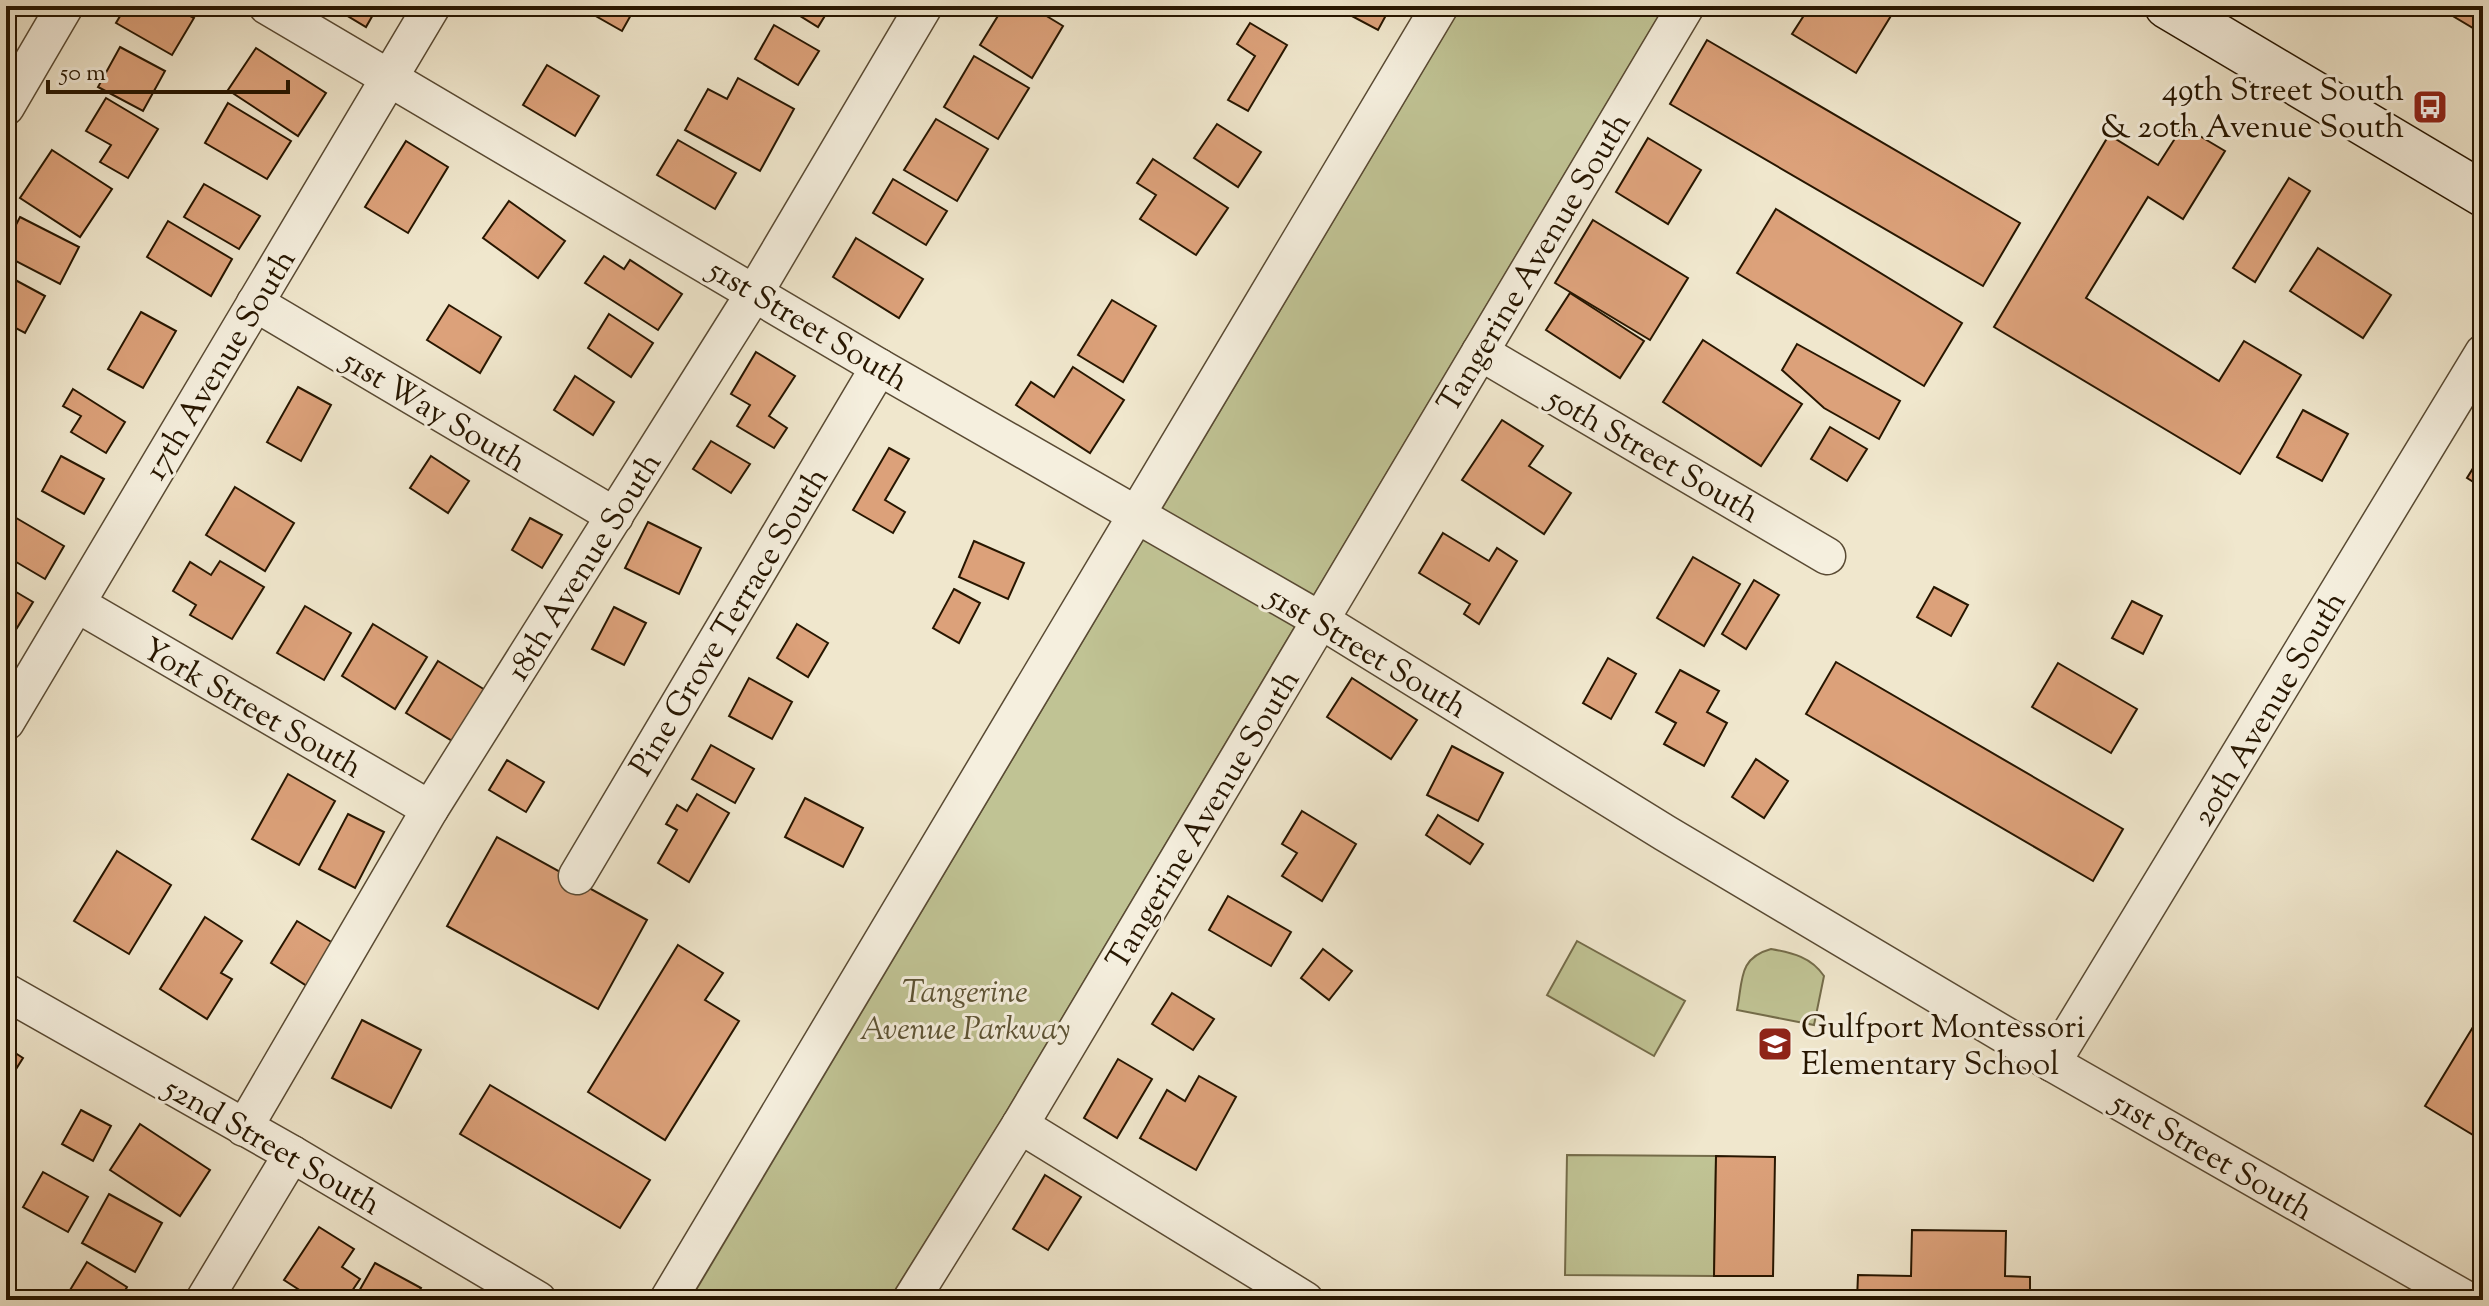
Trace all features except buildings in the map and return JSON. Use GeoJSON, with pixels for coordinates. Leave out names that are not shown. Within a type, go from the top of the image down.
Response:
{"type":"FeatureCollection","features":[{"type":"Feature","properties":{"kind":"main road"},"geometry":{"type":"LineString","coordinates":[[2167,6],[2483,194]]}},
{"type":"Feature","properties":{"kind":"street"},"geometry":{"type":"LineString","coordinates":[[6,107],[65,6]]}},
{"type":"Feature","properties":{"kind":"street","name":"51st Street South"},"geometry":{"type":"LineString","coordinates":[[267,6],[879,367],[1320,620],[1679,841],[2052,1063],[2467,1300]]}},
{"type":"Feature","properties":{"kind":"street","name":"17th Avenue South"},"geometry":{"type":"LineString","coordinates":[[6,722],[432,6]]}},
{"type":"Feature","properties":{"kind":"street","name":"18th Avenue South"},"geometry":{"type":"LineString","coordinates":[[244,1128],[430,809],[755,292],[924,6]]}},
{"type":"Feature","properties":{"kind":"street"},"geometry":{"type":"LineString","coordinates":[[668,1300],[1440,6]]}},
{"type":"Feature","properties":{"kind":"street","name":"Tangerine Avenue South"},"geometry":{"type":"LineString","coordinates":[[911,1300],[1020,1125],[1686,6]]}},
{"type":"Feature","properties":{"kind":"street","name":"51st Way South"},"geometry":{"type":"LineString","coordinates":[[255,303],[615,516]]}},
{"type":"Feature","properties":{"kind":"street","name":"50th Street South"},"geometry":{"type":"LineString","coordinates":[[1480,352],[1827,556]]}},
{"type":"Feature","properties":{"kind":"street","name":"20th Avenue South"},"geometry":{"type":"LineString","coordinates":[[2052,1063],[2483,353]]}},
{"type":"Feature","properties":{"kind":"street","name":"Pine Grove Terrace South"},"geometry":{"type":"LineString","coordinates":[[577,876],[879,367]]}},
{"type":"Feature","properties":{"kind":"street","name":"York Street South"},"geometry":{"type":"LineString","coordinates":[[77,604],[430,809]]}},
{"type":"Feature","properties":{"kind":"street","name":"52nd Street South"},"geometry":{"type":"LineString","coordinates":[[6,992],[292,1154],[538,1300]]}},
{"type":"Feature","properties":{"kind":"street"},"geometry":{"type":"LineString","coordinates":[[1020,1125],[1305,1300]]}},
{"type":"Feature","properties":{"kind":"street"},"geometry":{"type":"LineString","coordinates":[[204,1300],[292,1154]]}},
{"type":"Feature","properties":{"kind":"green space"},"geometry":{"type":"Polygon","coordinates":[[[1461,6],[1665,6],[1313,597],[1161,510],[1461,6]]]}},
{"type":"Feature","properties":{"kind":"green space","name":"Tangerine Avenue Parkway"},"geometry":{"type":"Polygon","coordinates":[[[1144,538],[1296,625],[1004,1116],[889,1300],[690,1300],[1144,538]]]}},
{"type":"Feature","properties":{"kind":"green space"},"geometry":{"type":"Polygon","coordinates":[[[1577,941],[1685,1001],[1654,1056],[1547,995],[1577,941]]]}},
{"type":"Feature","properties":{"kind":"green space"},"geometry":{"type":"Polygon","coordinates":[[[1771,949],[1801,957],[1824,976],[1814,1025],[1737,1010],[1747,964],[1760,953],[1771,949]]]}},
{"type":"Feature","properties":{"kind":"green space"},"geometry":{"type":"Polygon","coordinates":[[[1567,1155],[1716,1156],[1714,1276],[1565,1275],[1567,1155]]]}},
{"type":"Feature","properties":{"kind":"place","name":"49th Street South & 20th Avenue South"},"geometry":{"type":"Point","coordinates":[2430,107]}},
{"type":"Feature","properties":{"kind":"place","name":"Gulfport Montessori Elementary School"},"geometry":{"type":"Point","coordinates":[1775,1044]}}]}
